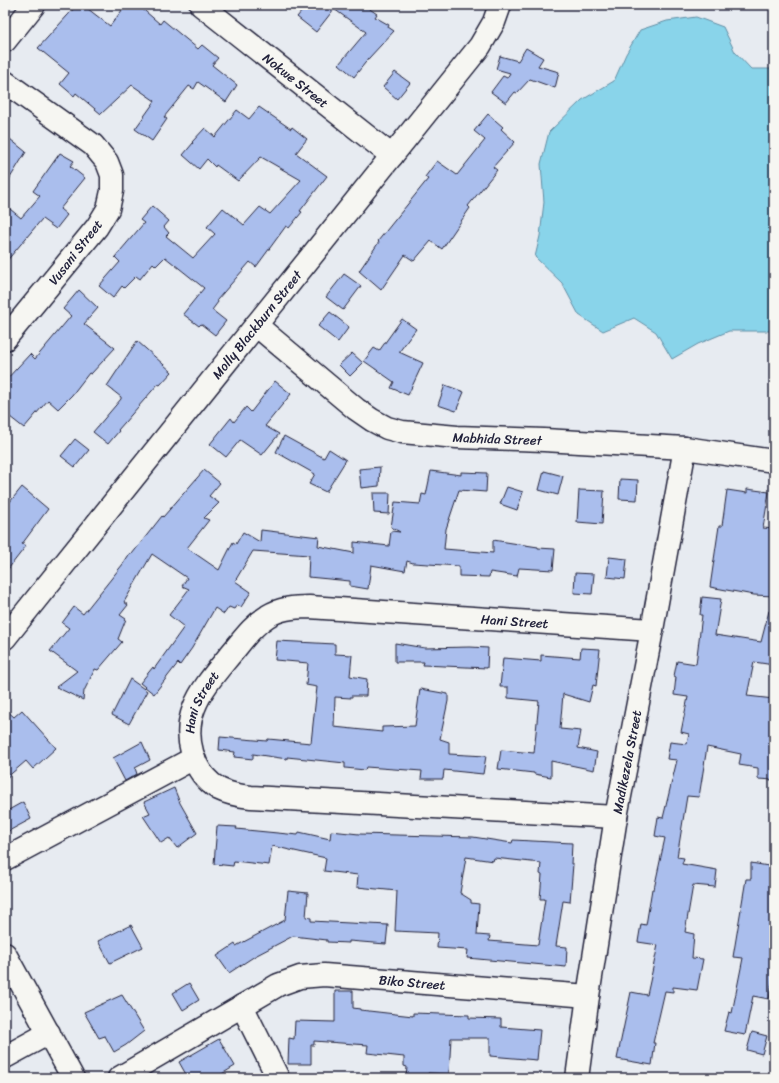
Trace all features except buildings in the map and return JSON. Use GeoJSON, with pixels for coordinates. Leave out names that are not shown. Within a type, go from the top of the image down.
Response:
{"type":"FeatureCollection","features":[{"type":"Feature","properties":{"kind":"street"},"geometry":{"type":"LineString","coordinates":[[5,41],[34,5]]}},
{"type":"Feature","properties":{"kind":"street","name":"Nokwe Street"},"geometry":{"type":"LineString","coordinates":[[201,5],[392,156]]}},
{"type":"Feature","properties":{"kind":"street","name":"Molly Blackburn Street"},"geometry":{"type":"LineString","coordinates":[[5,638],[480,46],[494,22],[500,5]]}},
{"type":"Feature","properties":{"kind":"street","name":"Vusani Street"},"geometry":{"type":"LineString","coordinates":[[5,82],[92,145],[107,162],[112,175],[112,191],[108,209],[97,227],[5,339]]}},
{"type":"Feature","properties":{"kind":"street","name":"Mabhida Street"},"geometry":{"type":"LineString","coordinates":[[256,325],[356,409],[387,428],[402,432],[457,438],[544,440],[685,448],[774,461]]}},
{"type":"Feature","properties":{"kind":"street","name":"Madikezela Street"},"geometry":{"type":"LineString","coordinates":[[577,1078],[588,996],[616,817],[685,448]]}},
{"type":"Feature","properties":{"kind":"street","name":"Hani Street"},"geometry":{"type":"LineString","coordinates":[[616,817],[235,795],[220,789],[210,782],[202,773],[194,758],[190,745],[190,722],[194,707],[202,693],[252,628],[268,616],[292,608],[309,607],[652,630]]}},
{"type":"Feature","properties":{"kind":"street"},"geometry":{"type":"LineString","coordinates":[[5,859],[194,758]]}},
{"type":"Feature","properties":{"kind":"street"},"geometry":{"type":"LineString","coordinates":[[5,954],[72,1078]]}},
{"type":"Feature","properties":{"kind":"street","name":"Biko Street"},"geometry":{"type":"LineString","coordinates":[[118,1078],[278,985],[300,977],[324,975],[588,996]]}},
{"type":"Feature","properties":{"kind":"street"},"geometry":{"type":"LineString","coordinates":[[242,1006],[278,1078]]}},
{"type":"Feature","properties":{"kind":"street"},"geometry":{"type":"LineString","coordinates":[[5,1057],[49,1033]]}},
{"type":"Feature","properties":{"kind":"water"},"geometry":{"type":"Polygon","coordinates":[[[696,17],[723,27],[735,52],[751,69],[774,69],[774,328],[770,331],[729,331],[698,344],[672,359],[656,332],[634,318],[603,331],[579,315],[562,283],[535,257],[540,236],[544,202],[541,164],[549,132],[582,100],[614,81],[626,54],[640,30],[667,21],[696,17]]]}}]}
